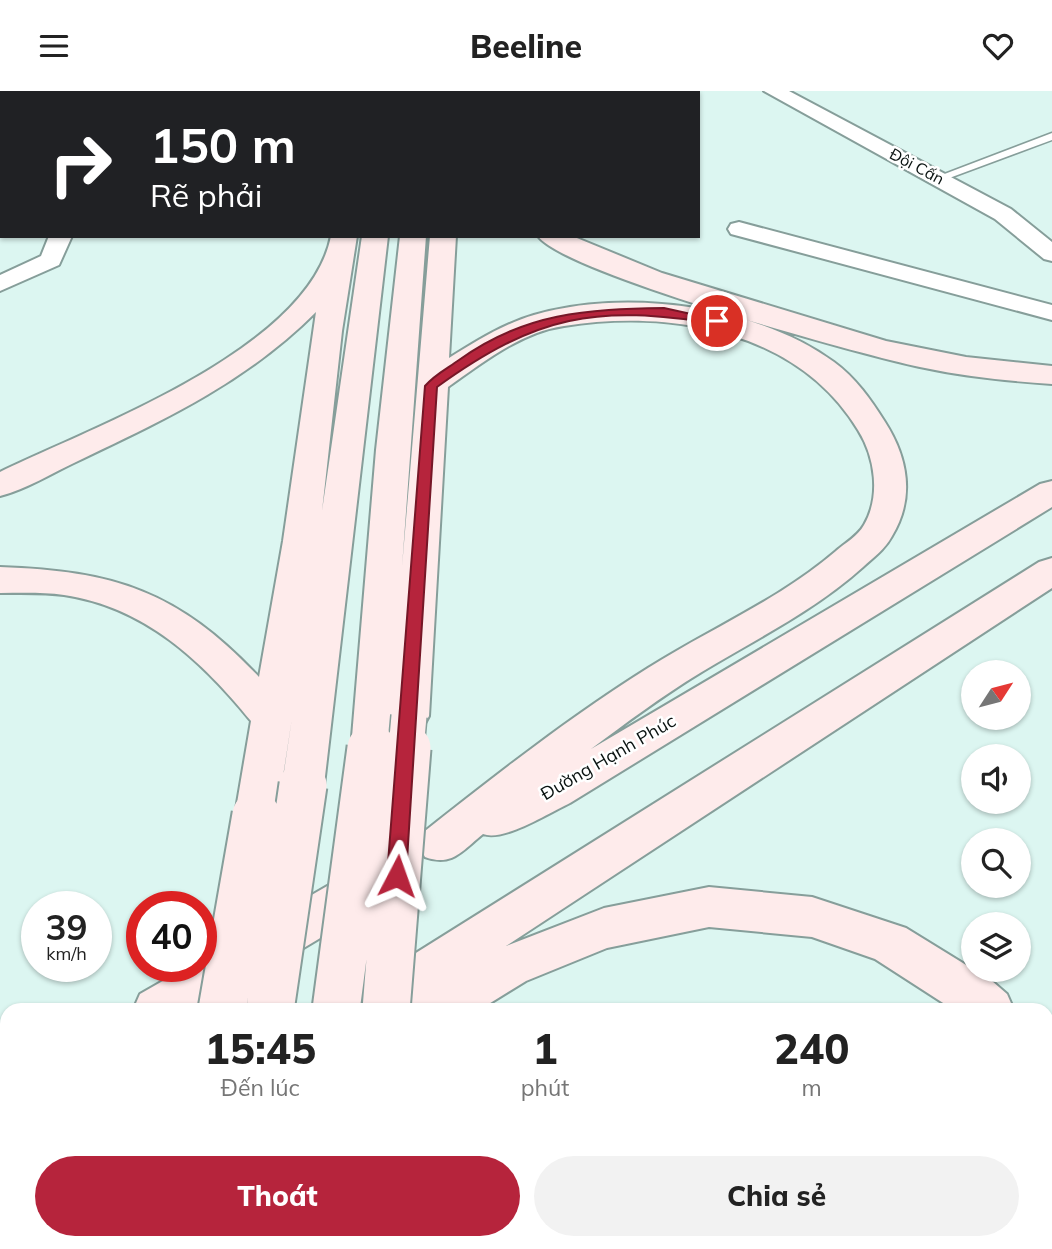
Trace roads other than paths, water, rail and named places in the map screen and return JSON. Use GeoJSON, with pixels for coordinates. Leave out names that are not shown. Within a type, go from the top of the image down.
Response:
{"type":"FeatureCollection","features":[{"type":"Feature","properties":{"kind":"main road"},"geometry":{"type":"LineString","coordinates":[[271,1003],[303,785],[376,238]]}},
{"type":"Feature","properties":{"kind":"main road"},"geometry":{"type":"LineString","coordinates":[[337,1003],[372,737],[392,450],[413,238]]}},
{"type":"Feature","properties":{"kind":"main road"},"geometry":{"type":"LineString","coordinates":[[387,1003],[443,238]]}},
{"type":"Feature","properties":{"kind":"main road"},"geometry":{"type":"LineString","coordinates":[[555,238],[624,269],[865,347],[952,366],[1052,375]]}},
{"type":"Feature","properties":{"kind":"main road"},"geometry":{"type":"LineString","coordinates":[[0,485],[152,413],[205,384],[254,352],[306,306],[326,279],[344,240]]}},
{"type":"Feature","properties":{"kind":"main road"},"geometry":{"type":"LineString","coordinates":[[223,1003],[301,541],[327,331],[344,240]]}},
{"type":"Feature","properties":{"kind":"main road"},"geometry":{"type":"LineString","coordinates":[[431,386],[474,355],[517,331],[560,317],[605,312],[664,312],[717,321],[766,337],[802,356],[848,390],[871,419],[890,460],[891,498],[876,534],[832,576],[771,617],[654,683],[546,758],[440,843]]}},
{"type":"Feature","properties":{"kind":"main road","name":"Đường Hạnh Phúc"},"geometry":{"type":"LineString","coordinates":[[169,1003],[440,843],[555,791],[1052,492]]}},
{"type":"Feature","properties":{"kind":"main road"},"geometry":{"type":"LineString","coordinates":[[379,1003],[1052,571]]}},
{"type":"Feature","properties":{"kind":"main road"},"geometry":{"type":"LineString","coordinates":[[0,580],[67,582],[122,595],[179,624],[233,670],[272,719]]}},
{"type":"Feature","properties":{"kind":"main road"},"geometry":{"type":"LineString","coordinates":[[448,1003],[510,966],[604,928],[709,907],[812,917],[890,943],[982,1003]]}},
{"type":"Feature","properties":{"kind":"street","name":"Đội Cấn"},"geometry":{"type":"LineString","coordinates":[[774,91],[1003,214],[1052,254]]}},
{"type":"Feature","properties":{"kind":"street"},"geometry":{"type":"LineString","coordinates":[[739,229],[1052,313]]}},
{"type":"Feature","properties":{"kind":"street"},"geometry":{"type":"LineString","coordinates":[[0,284],[51,260],[60,238]]}},
{"type":"Feature","properties":{"kind":"lane"},"geometry":{"type":"LineString","coordinates":[[940,178],[1052,136]]}}]}
